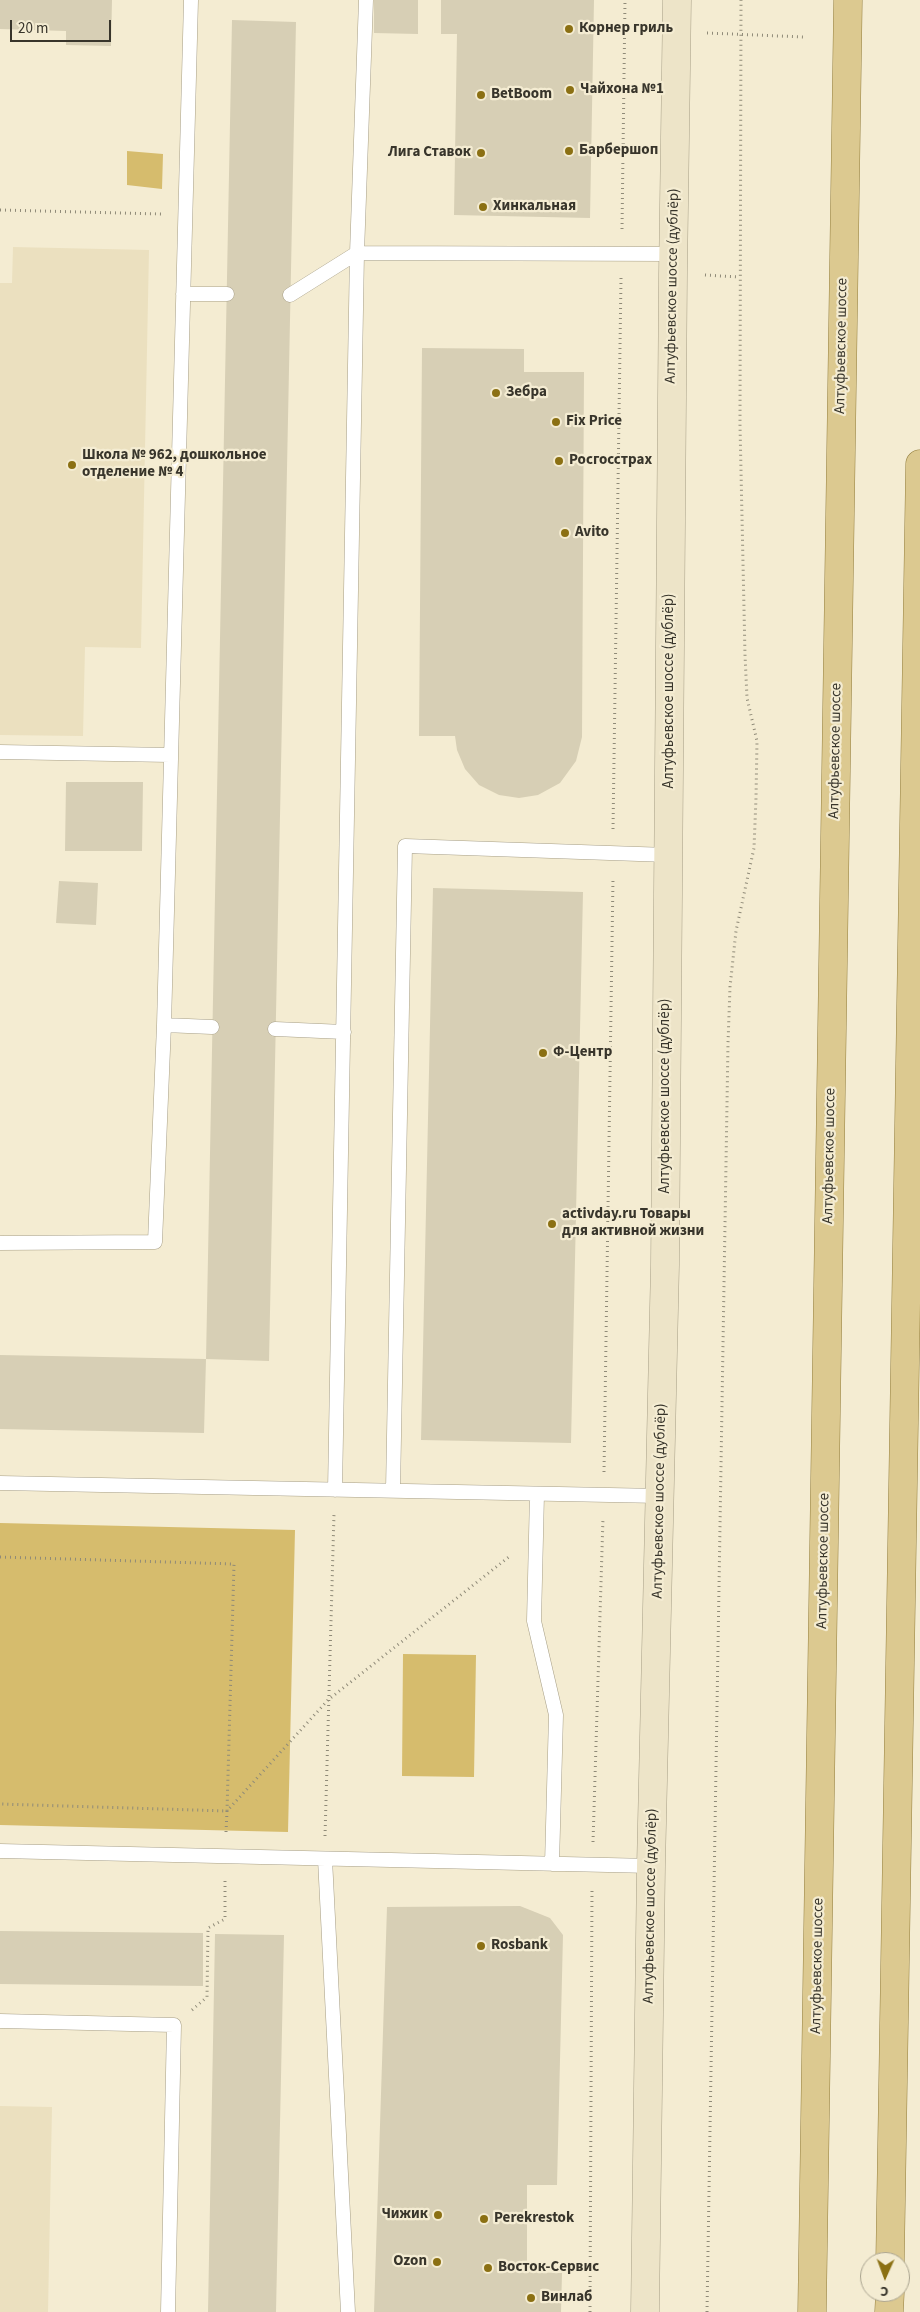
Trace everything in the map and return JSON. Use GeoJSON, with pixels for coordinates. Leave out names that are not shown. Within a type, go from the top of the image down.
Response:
{"type":"FeatureCollection","features":[{"type":"Feature","properties":{"kind":"main road","name":"Алтуфьевское шоссе (дублёр)"},"geometry":{"type":"LineString","coordinates":[[645,2312],[651,1866],[665,1265],[673,254],[677,0]]}},
{"type":"Feature","properties":{"kind":"main road","name":"Алтуфьевское шоссе"},"geometry":{"type":"LineString","coordinates":[[812,2312],[848,0]]}},
{"type":"Feature","properties":{"kind":"main road"},"geometry":{"type":"LineString","coordinates":[[890,2252],[920,464]]}},
{"type":"Feature","properties":{"kind":"lane"},"geometry":{"type":"LineString","coordinates":[[0,1243],[155,1242],[164,1025],[191,0]]}},
{"type":"Feature","properties":{"kind":"lane"},"geometry":{"type":"LineString","coordinates":[[335,1490],[357,253],[366,0]]}},
{"type":"Feature","properties":{"kind":"lane"},"geometry":{"type":"LineString","coordinates":[[290,295],[357,253],[673,254]]}},
{"type":"Feature","properties":{"kind":"lane"},"geometry":{"type":"LineString","coordinates":[[183,294],[227,294]]}},
{"type":"Feature","properties":{"kind":"lane"},"geometry":{"type":"LineString","coordinates":[[0,752],[170,755]]}},
{"type":"Feature","properties":{"kind":"lane"},"geometry":{"type":"LineString","coordinates":[[392,1490],[406,846],[668,855]]}},
{"type":"Feature","properties":{"kind":"lane"},"geometry":{"type":"LineString","coordinates":[[164,1025],[212,1027]]}},
{"type":"Feature","properties":{"kind":"lane"},"geometry":{"type":"LineString","coordinates":[[275,1029],[344,1032]]}},
{"type":"Feature","properties":{"kind":"lane"},"geometry":{"type":"LineString","coordinates":[[0,1483],[660,1496]]}},
{"type":"Feature","properties":{"kind":"lane"},"geometry":{"type":"LineString","coordinates":[[536,1494],[534,1621],[556,1715],[552,1864]]}},
{"type":"Feature","properties":{"kind":"lane"},"geometry":{"type":"LineString","coordinates":[[0,1852],[651,1866]]}},
{"type":"Feature","properties":{"kind":"lane"},"geometry":{"type":"LineString","coordinates":[[325,1859],[348,2312]]}},
{"type":"Feature","properties":{"kind":"lane"},"geometry":{"type":"LineString","coordinates":[[0,2021],[174,2025],[168,2312]]}},
{"type":"Feature","properties":{"kind":"path"},"geometry":{"type":"LineString","coordinates":[[590,2312],[592,1865],[604,1495],[625,0]]}},
{"type":"Feature","properties":{"kind":"path"},"geometry":{"type":"LineString","coordinates":[[707,2312],[728,1034],[730,987],[736,930],[754,848],[757,740],[747,698],[743,585],[740,364],[741,0]]}},
{"type":"Feature","properties":{"kind":"path"},"geometry":{"type":"LineString","coordinates":[[677,32],[804,37]]}},
{"type":"Feature","properties":{"kind":"path"},"geometry":{"type":"LineString","coordinates":[[0,210],[184,215]]}},
{"type":"Feature","properties":{"kind":"path"},"geometry":{"type":"LineString","coordinates":[[325,1859],[335,1490]]}},
{"type":"Feature","properties":{"kind":"path"},"geometry":{"type":"LineString","coordinates":[[0,1804],[227,1810],[328,1700],[536,1536]]}},
{"type":"Feature","properties":{"kind":"path"},"geometry":{"type":"LineString","coordinates":[[0,1557],[234,1564],[225,1856],[226,1919],[208,1928],[208,1997],[174,2025]]}},
{"type":"Feature","properties":{"kind":"shaded area"},"geometry":{"type":"Polygon","coordinates":[[[127,151],[163,154],[162,189],[127,185],[127,151]]]}},
{"type":"Feature","properties":{"kind":"shaded area","name":"Школа № 962, дошкольное отделение № 4"},"geometry":{"type":"Polygon","coordinates":[[[13,247],[149,250],[141,648],[85,647],[83,736],[0,735],[0,283],[12,283],[13,247]]]}},
{"type":"Feature","properties":{"kind":"shaded area"},"geometry":{"type":"Polygon","coordinates":[[[0,1523],[295,1530],[288,1832],[0,1825],[0,1523]]]}},
{"type":"Feature","properties":{"kind":"shaded area"},"geometry":{"type":"Polygon","coordinates":[[[403,1654],[476,1655],[474,1777],[402,1776],[403,1654]]]}},
{"type":"Feature","properties":{"kind":"shaded area"},"geometry":{"type":"Polygon","coordinates":[[[0,2106],[52,2107],[48,2312],[0,2312],[0,2106]]]}},
{"type":"Feature","properties":{"kind":"building"},"geometry":{"type":"Polygon","coordinates":[[[0,0],[112,0],[111,46],[66,45],[66,31],[0,29],[0,0]]]}},
{"type":"Feature","properties":{"kind":"building"},"geometry":{"type":"Polygon","coordinates":[[[374,0],[418,0],[418,34],[374,33],[374,0]]]}},
{"type":"Feature","properties":{"kind":"building"},"geometry":{"type":"Polygon","coordinates":[[[441,0],[594,0],[590,218],[454,215],[457,34],[441,34],[441,0]]]}},
{"type":"Feature","properties":{"kind":"building"},"geometry":{"type":"Polygon","coordinates":[[[232,20],[296,22],[269,1361],[206,1359],[232,20]]]}},
{"type":"Feature","properties":{"kind":"building"},"geometry":{"type":"Polygon","coordinates":[[[422,348],[524,349],[524,372],[584,372],[582,737],[576,761],[560,783],[538,795],[519,798],[499,795],[479,785],[465,769],[457,750],[455,736],[419,736],[422,348]]]}},
{"type":"Feature","properties":{"kind":"building"},"geometry":{"type":"Polygon","coordinates":[[[66,782],[143,782],[142,851],[65,851],[66,782]]]}},
{"type":"Feature","properties":{"kind":"building"},"geometry":{"type":"Polygon","coordinates":[[[59,881],[98,883],[96,925],[56,923],[59,881]]]}},
{"type":"Feature","properties":{"kind":"building"},"geometry":{"type":"Polygon","coordinates":[[[433,888],[583,892],[571,1443],[421,1440],[433,888]]]}},
{"type":"Feature","properties":{"kind":"building"},"geometry":{"type":"Polygon","coordinates":[[[0,1355],[206,1359],[204,1433],[0,1429],[0,1355]]]}},
{"type":"Feature","properties":{"kind":"building"},"geometry":{"type":"Polygon","coordinates":[[[520,1906],[550,1918],[563,1935],[557,2185],[527,2185],[527,2272],[562,2273],[561,2312],[374,2312],[387,1907],[520,1906]]]}},
{"type":"Feature","properties":{"kind":"building"},"geometry":{"type":"Polygon","coordinates":[[[0,1931],[203,1933],[203,1986],[0,1984],[0,1931]]]}},
{"type":"Feature","properties":{"kind":"building"},"geometry":{"type":"Polygon","coordinates":[[[215,1934],[284,1935],[276,2312],[208,2312],[215,1934]]]}},
{"type":"Feature","properties":{"kind":"place","name":"Корнер гриль"},"geometry":{"type":"Point","coordinates":[569,29]}},
{"type":"Feature","properties":{"kind":"place","name":"Чайхона №1"},"geometry":{"type":"Point","coordinates":[570,90]}},
{"type":"Feature","properties":{"kind":"place","name":"BetBoom"},"geometry":{"type":"Point","coordinates":[481,95]}},
{"type":"Feature","properties":{"kind":"place","name":"Барбершоп"},"geometry":{"type":"Point","coordinates":[569,151]}},
{"type":"Feature","properties":{"kind":"place","name":"Лига Ставок"},"geometry":{"type":"Point","coordinates":[481,153]}},
{"type":"Feature","properties":{"kind":"place","name":"Хинкальная"},"geometry":{"type":"Point","coordinates":[483,207]}},
{"type":"Feature","properties":{"kind":"place","name":"Зебра"},"geometry":{"type":"Point","coordinates":[496,393]}},
{"type":"Feature","properties":{"kind":"place","name":"Fix Price"},"geometry":{"type":"Point","coordinates":[556,422]}},
{"type":"Feature","properties":{"kind":"place","name":"Росгосстрах"},"geometry":{"type":"Point","coordinates":[559,461]}},
{"type":"Feature","properties":{"kind":"place","name":"Школа № 962, дошкольное отделение № 4"},"geometry":{"type":"Point","coordinates":[72,465]}},
{"type":"Feature","properties":{"kind":"place","name":"Avito"},"geometry":{"type":"Point","coordinates":[565,533]}},
{"type":"Feature","properties":{"kind":"place","name":"Ф-Центр"},"geometry":{"type":"Point","coordinates":[543,1053]}},
{"type":"Feature","properties":{"kind":"place","name":"activday.ru Товары для активной жизни"},"geometry":{"type":"Point","coordinates":[552,1224]}},
{"type":"Feature","properties":{"kind":"place","name":"Rosbank"},"geometry":{"type":"Point","coordinates":[481,1946]}},
{"type":"Feature","properties":{"kind":"place","name":"Чижик"},"geometry":{"type":"Point","coordinates":[438,2215]}},
{"type":"Feature","properties":{"kind":"place","name":"Perekrestok"},"geometry":{"type":"Point","coordinates":[484,2219]}},
{"type":"Feature","properties":{"kind":"place","name":"Ozon"},"geometry":{"type":"Point","coordinates":[437,2262]}},
{"type":"Feature","properties":{"kind":"place","name":"Восток-Сервис"},"geometry":{"type":"Point","coordinates":[488,2268]}},
{"type":"Feature","properties":{"kind":"place","name":"Винлаб"},"geometry":{"type":"Point","coordinates":[531,2298]}}]}
